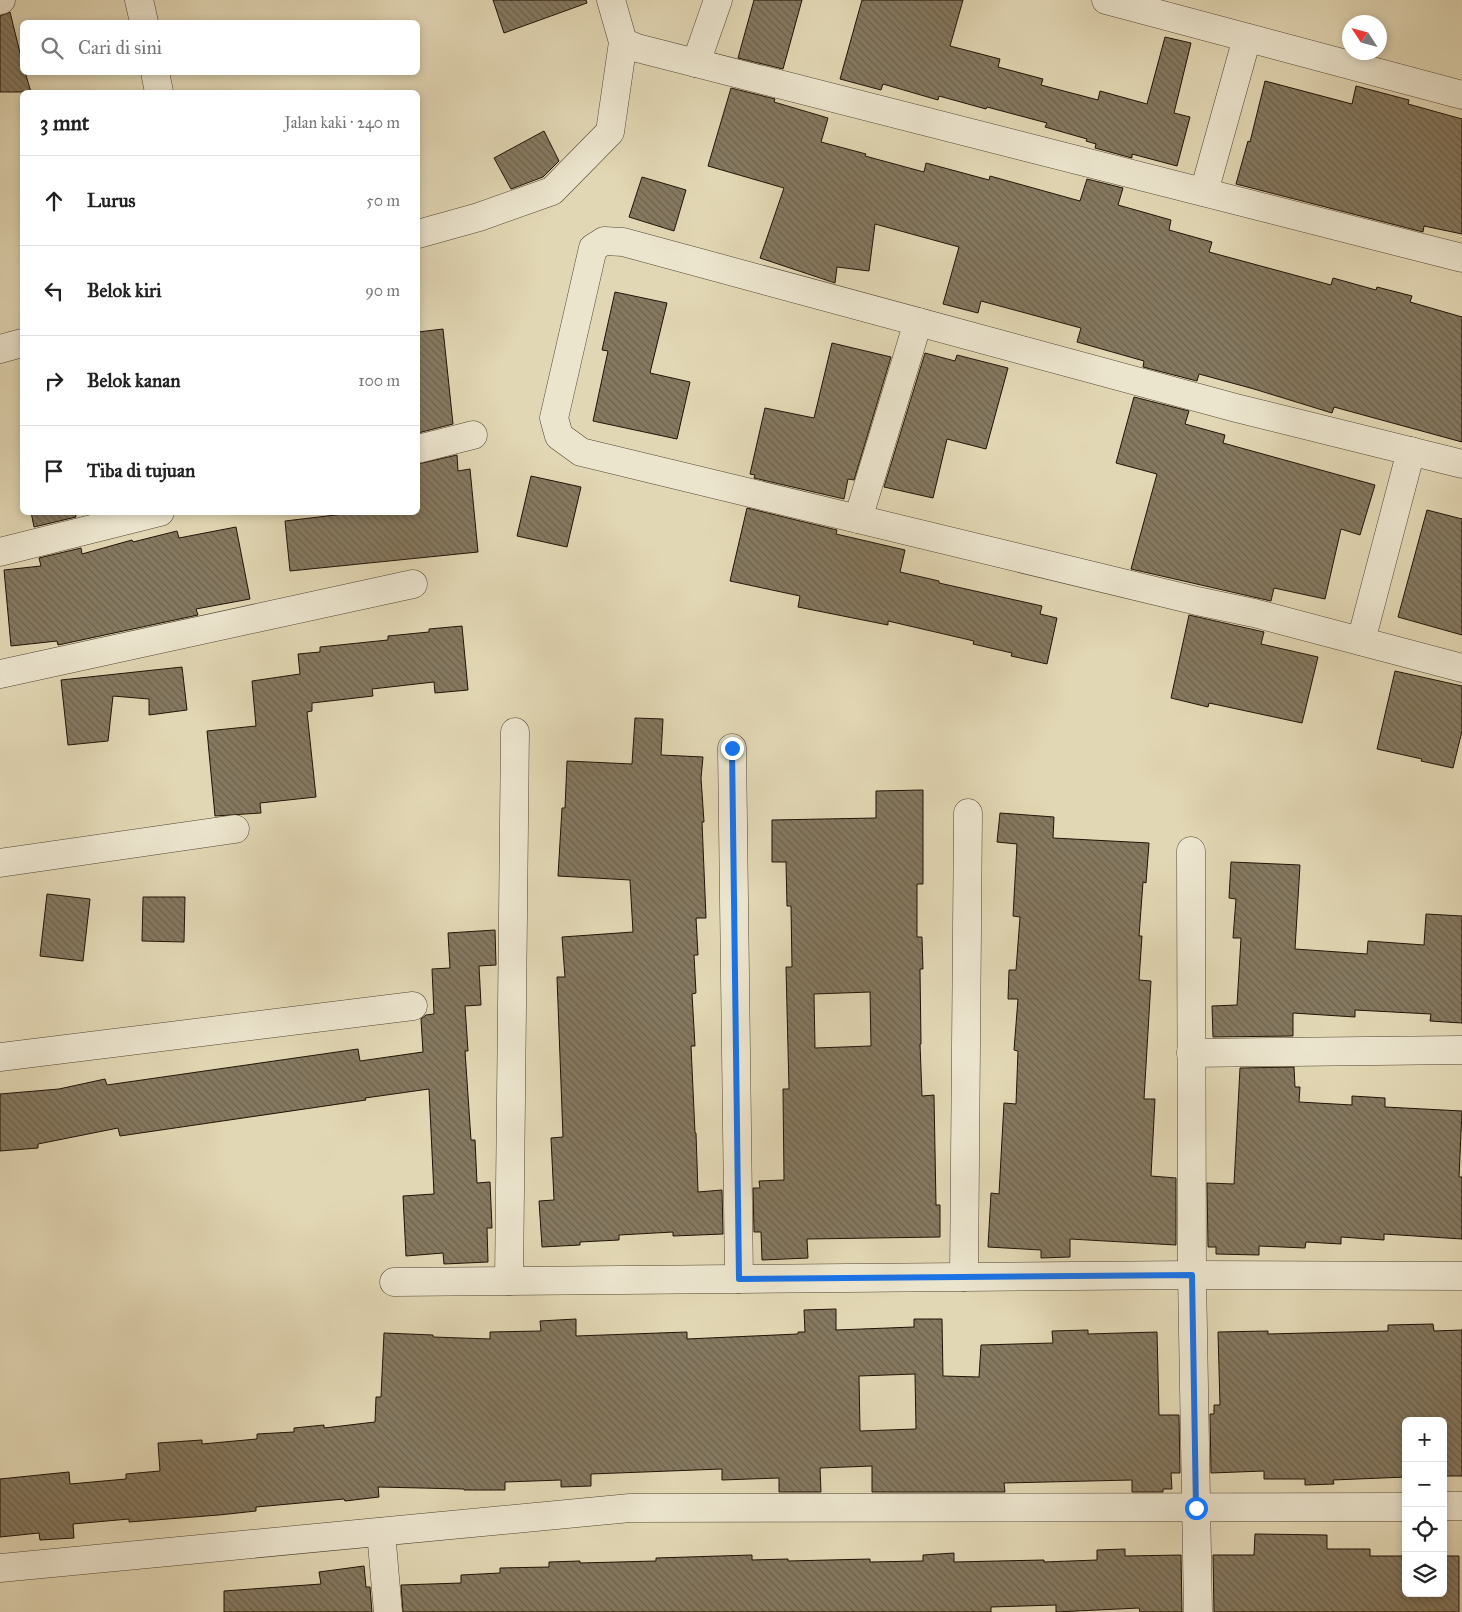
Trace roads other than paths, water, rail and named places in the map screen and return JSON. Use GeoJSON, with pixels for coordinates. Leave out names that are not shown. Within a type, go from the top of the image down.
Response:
{"type":"FeatureCollection","features":[{"type":"Feature","properties":{"kind":"street"},"geometry":{"type":"LineString","coordinates":[[139,0],[144,20]]}},
{"type":"Feature","properties":{"kind":"street"},"geometry":{"type":"LineString","coordinates":[[420,233],[479,217],[552,191],[610,132],[623,42],[611,0]]}},
{"type":"Feature","properties":{"kind":"street"},"geometry":{"type":"LineString","coordinates":[[696,63],[718,0]]}},
{"type":"Feature","properties":{"kind":"street"},"geometry":{"type":"LineString","coordinates":[[1106,0],[1462,95]]}},
{"type":"Feature","properties":{"kind":"street"},"geometry":{"type":"LineString","coordinates":[[1204,192],[1246,38]]}},
{"type":"Feature","properties":{"kind":"street"},"geometry":{"type":"LineString","coordinates":[[623,42],[636,48],[1462,258]]}},
{"type":"Feature","properties":{"kind":"street"},"geometry":{"type":"LineString","coordinates":[[156,75],[160,90]]}},
{"type":"Feature","properties":{"kind":"street"},"geometry":{"type":"LineString","coordinates":[[1462,464],[1236,408],[623,242],[604,241],[593,248],[554,418],[559,436],[581,452],[858,520],[1254,613],[1462,668]]}},
{"type":"Feature","properties":{"kind":"street"},"geometry":{"type":"LineString","coordinates":[[858,520],[918,322]]}},
{"type":"Feature","properties":{"kind":"street"},"geometry":{"type":"LineString","coordinates":[[0,349],[20,344]]}},
{"type":"Feature","properties":{"kind":"street"},"geometry":{"type":"LineString","coordinates":[[420,448],[472,435]]}},
{"type":"Feature","properties":{"kind":"street"},"geometry":{"type":"LineString","coordinates":[[1361,641],[1411,451]]}},
{"type":"Feature","properties":{"kind":"street"},"geometry":{"type":"LineString","coordinates":[[0,552],[148,515]]}},
{"type":"Feature","properties":{"kind":"street"},"geometry":{"type":"LineString","coordinates":[[0,674],[413,584]]}},
{"type":"Feature","properties":{"kind":"street"},"geometry":{"type":"LineString","coordinates":[[509,1281],[515,732]]}},
{"type":"Feature","properties":{"kind":"street"},"geometry":{"type":"LineString","coordinates":[[732,748],[739,1279]]}},
{"type":"Feature","properties":{"kind":"street"},"geometry":{"type":"LineString","coordinates":[[964,1277],[968,813]]}},
{"type":"Feature","properties":{"kind":"street"},"geometry":{"type":"LineString","coordinates":[[0,863],[234,829]]}},
{"type":"Feature","properties":{"kind":"street"},"geometry":{"type":"LineString","coordinates":[[1191,851],[1192,1275],[1198,1612]]}},
{"type":"Feature","properties":{"kind":"street"},"geometry":{"type":"LineString","coordinates":[[0,1057],[413,1006]]}},
{"type":"Feature","properties":{"kind":"street"},"geometry":{"type":"LineString","coordinates":[[1191,1053],[1462,1050]]}},
{"type":"Feature","properties":{"kind":"street"},"geometry":{"type":"LineString","coordinates":[[394,1282],[1192,1275],[1462,1276]]}},
{"type":"Feature","properties":{"kind":"street"},"geometry":{"type":"LineString","coordinates":[[1447,1506],[1462,1506]]}},
{"type":"Feature","properties":{"kind":"street"},"geometry":{"type":"LineString","coordinates":[[0,1568],[630,1508],[1402,1507]]}},
{"type":"Feature","properties":{"kind":"street"},"geometry":{"type":"LineString","coordinates":[[381,1532],[388,1612]]}}]}
